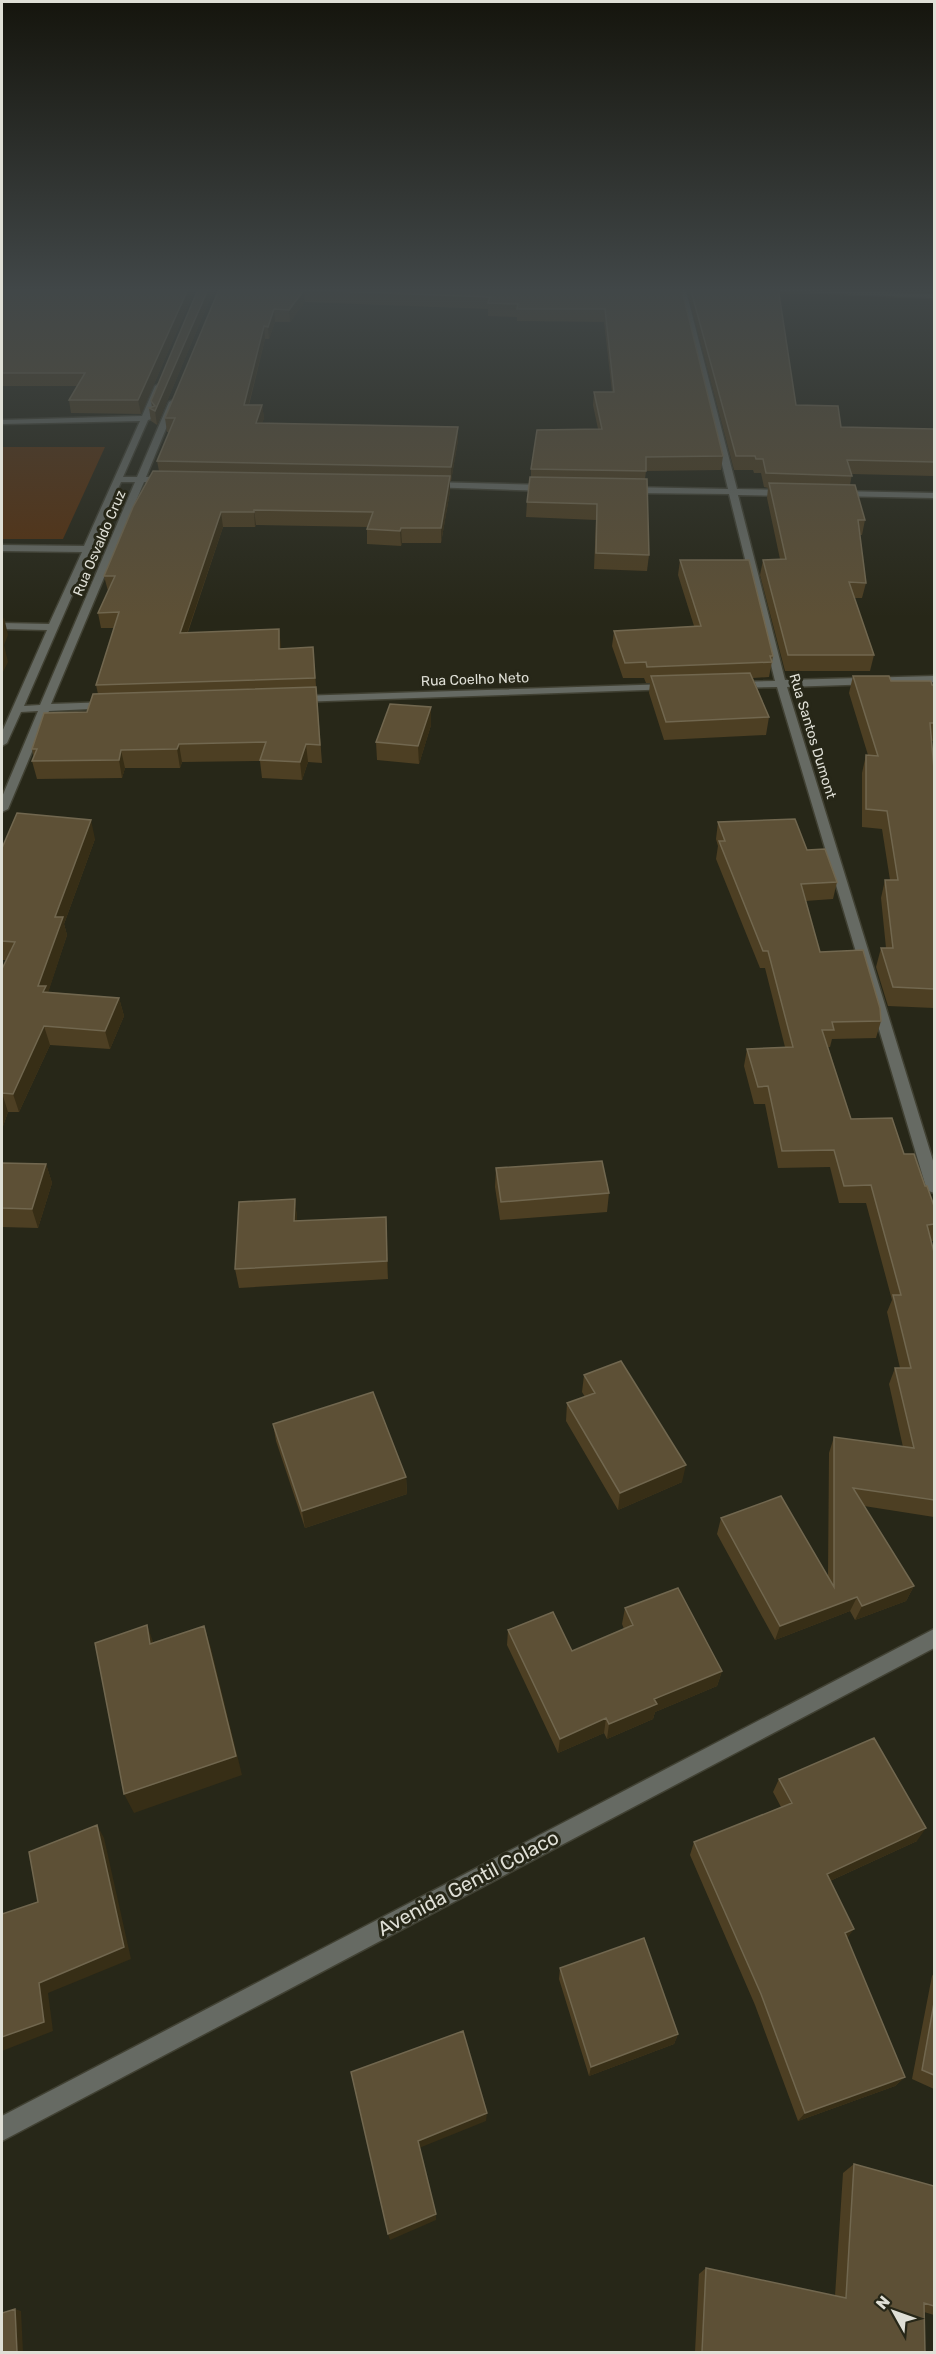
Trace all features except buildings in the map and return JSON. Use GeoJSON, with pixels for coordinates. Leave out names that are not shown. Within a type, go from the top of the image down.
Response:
{"type":"FeatureCollection","features":[{"type":"Feature","properties":{"kind":"street","name":"Rua Osvaldo Cruz"},"geometry":{"type":"LineString","coordinates":[[2,743],[154,397]]}},
{"type":"Feature","properties":{"kind":"street","name":"Rua Osvaldo Cruz"},"geometry":{"type":"LineString","coordinates":[[2,809],[176,397]]}},
{"type":"Feature","properties":{"kind":"street","name":"Rua Santos Dumont"},"geometry":{"type":"LineString","coordinates":[[708,397],[781,684],[934,1187]]}},
{"type":"Feature","properties":{"kind":"street"},"geometry":{"type":"LineString","coordinates":[[2,422],[166,418]]}},
{"type":"Feature","properties":{"kind":"street"},"geometry":{"type":"LineString","coordinates":[[120,475],[178,476]]}},
{"type":"Feature","properties":{"kind":"street"},"geometry":{"type":"LineString","coordinates":[[419,477],[552,484],[424,485]]}},
{"type":"Feature","properties":{"kind":"street"},"geometry":{"type":"LineString","coordinates":[[622,481],[803,494]]}},
{"type":"Feature","properties":{"kind":"street"},"geometry":{"type":"LineString","coordinates":[[613,489],[730,488],[798,484]]}},
{"type":"Feature","properties":{"kind":"street"},"geometry":{"type":"LineString","coordinates":[[832,485],[934,487]]}},
{"type":"Feature","properties":{"kind":"street"},"geometry":{"type":"LineString","coordinates":[[827,494],[934,496]]}},
{"type":"Feature","properties":{"kind":"street"},"geometry":{"type":"LineString","coordinates":[[2,548],[111,549]]}},
{"type":"Feature","properties":{"kind":"street"},"geometry":{"type":"LineString","coordinates":[[2,626],[53,627]]}},
{"type":"Feature","properties":{"kind":"street"},"geometry":{"type":"LineString","coordinates":[[722,686],[934,679]]}},
{"type":"Feature","properties":{"kind":"street","name":"Rua Coelho Neto"},"geometry":{"type":"LineString","coordinates":[[282,700],[686,687]]}},
{"type":"Feature","properties":{"kind":"street"},"geometry":{"type":"LineString","coordinates":[[17,709],[128,705]]}},
{"type":"Feature","properties":{"kind":"street","name":"Avenida Gentil Colaco"},"geometry":{"type":"LineString","coordinates":[[2,2129],[934,1638]]}},
{"type":"Feature","properties":{"kind":"shaded area"},"geometry":{"type":"Polygon","coordinates":[[[2,447],[105,447],[63,539],[2,539],[2,447]]]}}]}
